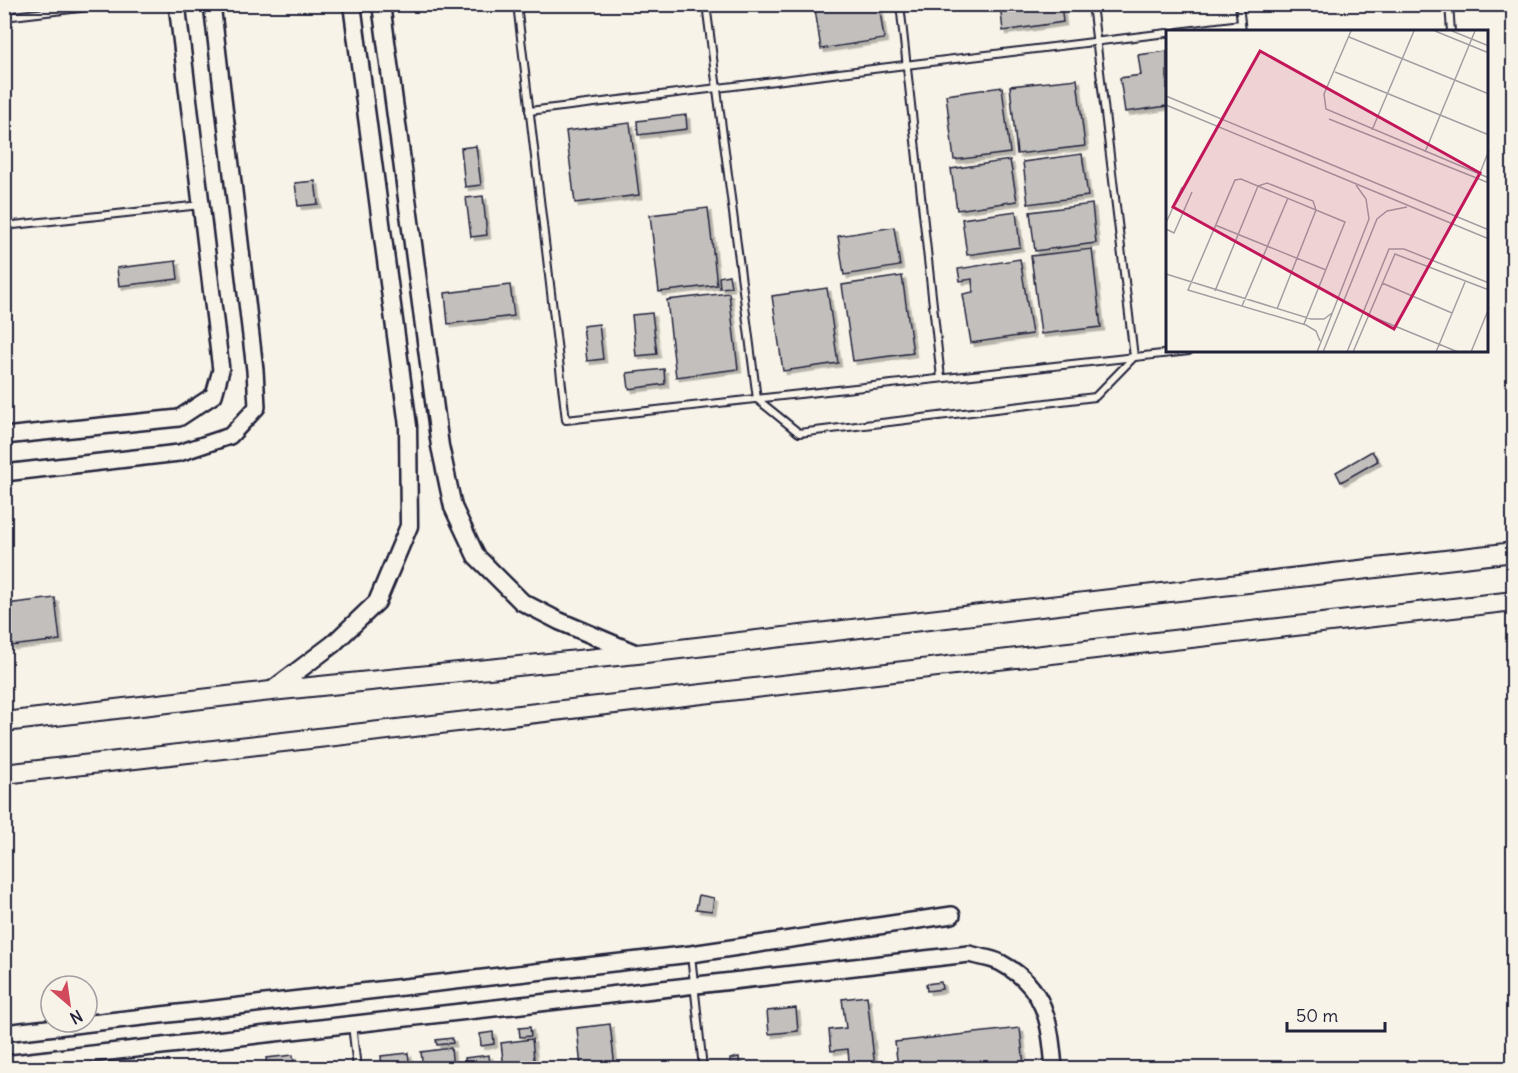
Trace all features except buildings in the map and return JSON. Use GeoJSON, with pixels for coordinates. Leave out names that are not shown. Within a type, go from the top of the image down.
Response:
{"type":"FeatureCollection","features":[{"type":"Feature","properties":{"kind":"main road"},"geometry":{"type":"LineString","coordinates":[[272,691],[333,644],[377,602],[409,526],[408,426],[352,4]]}},
{"type":"Feature","properties":{"kind":"main road"},"geometry":{"type":"LineString","coordinates":[[381,4],[440,446],[453,507],[476,556],[522,602],[559,621],[637,654]]}},
{"type":"Feature","properties":{"kind":"main road"},"geometry":{"type":"LineString","coordinates":[[364,98],[393,93]]}},
{"type":"Feature","properties":{"kind":"main road"},"geometry":{"type":"LineString","coordinates":[[4,722],[272,691],[637,654],[1514,552]]}},
{"type":"Feature","properties":{"kind":"main road"},"geometry":{"type":"LineString","coordinates":[[4,774],[1514,602]]}},
{"type":"Feature","properties":{"kind":"street"},"geometry":{"type":"LineString","coordinates":[[4,436],[179,418],[214,395],[221,370],[177,4]]}},
{"type":"Feature","properties":{"kind":"street"},"geometry":{"type":"LineString","coordinates":[[4,473],[179,453],[230,436],[257,407],[255,370],[212,4]]}},
{"type":"Feature","properties":{"kind":"street"},"geometry":{"type":"LineString","coordinates":[[4,1033],[691,954],[952,915]]}},
{"type":"Feature","properties":{"kind":"street"},"geometry":{"type":"LineString","coordinates":[[4,1064],[969,954],[999,962],[1024,979],[1030,987],[1042,1004],[1051,1033],[1054,1068]]}},
{"type":"Feature","properties":{"kind":"lane"},"geometry":{"type":"LineString","coordinates":[[4,17],[114,4]]}},
{"type":"Feature","properties":{"kind":"lane"},"geometry":{"type":"LineString","coordinates":[[516,4],[566,420],[1180,352]]}},
{"type":"Feature","properties":{"kind":"lane"},"geometry":{"type":"LineString","coordinates":[[706,4],[757,399],[799,433],[1095,397],[1134,357]]}},
{"type":"Feature","properties":{"kind":"lane"},"geometry":{"type":"LineString","coordinates":[[900,4],[941,378]]}},
{"type":"Feature","properties":{"kind":"lane"},"geometry":{"type":"LineString","coordinates":[[1092,4],[1134,357]]}},
{"type":"Feature","properties":{"kind":"lane"},"geometry":{"type":"LineString","coordinates":[[1239,4],[1242,30]]}},
{"type":"Feature","properties":{"kind":"lane"},"geometry":{"type":"LineString","coordinates":[[1449,4],[1452,30]]}},
{"type":"Feature","properties":{"kind":"lane"},"geometry":{"type":"LineString","coordinates":[[1194,30],[1241,24]]}},
{"type":"Feature","properties":{"kind":"lane"},"geometry":{"type":"LineString","coordinates":[[529,111],[1166,33]]}},
{"type":"Feature","properties":{"kind":"lane"},"geometry":{"type":"LineString","coordinates":[[4,226],[201,206]]}},
{"type":"Feature","properties":{"kind":"lane"},"geometry":{"type":"LineString","coordinates":[[691,954],[704,1068]]}},
{"type":"Feature","properties":{"kind":"lane"},"geometry":{"type":"LineString","coordinates":[[352,1024],[357,1068]]}}]}
